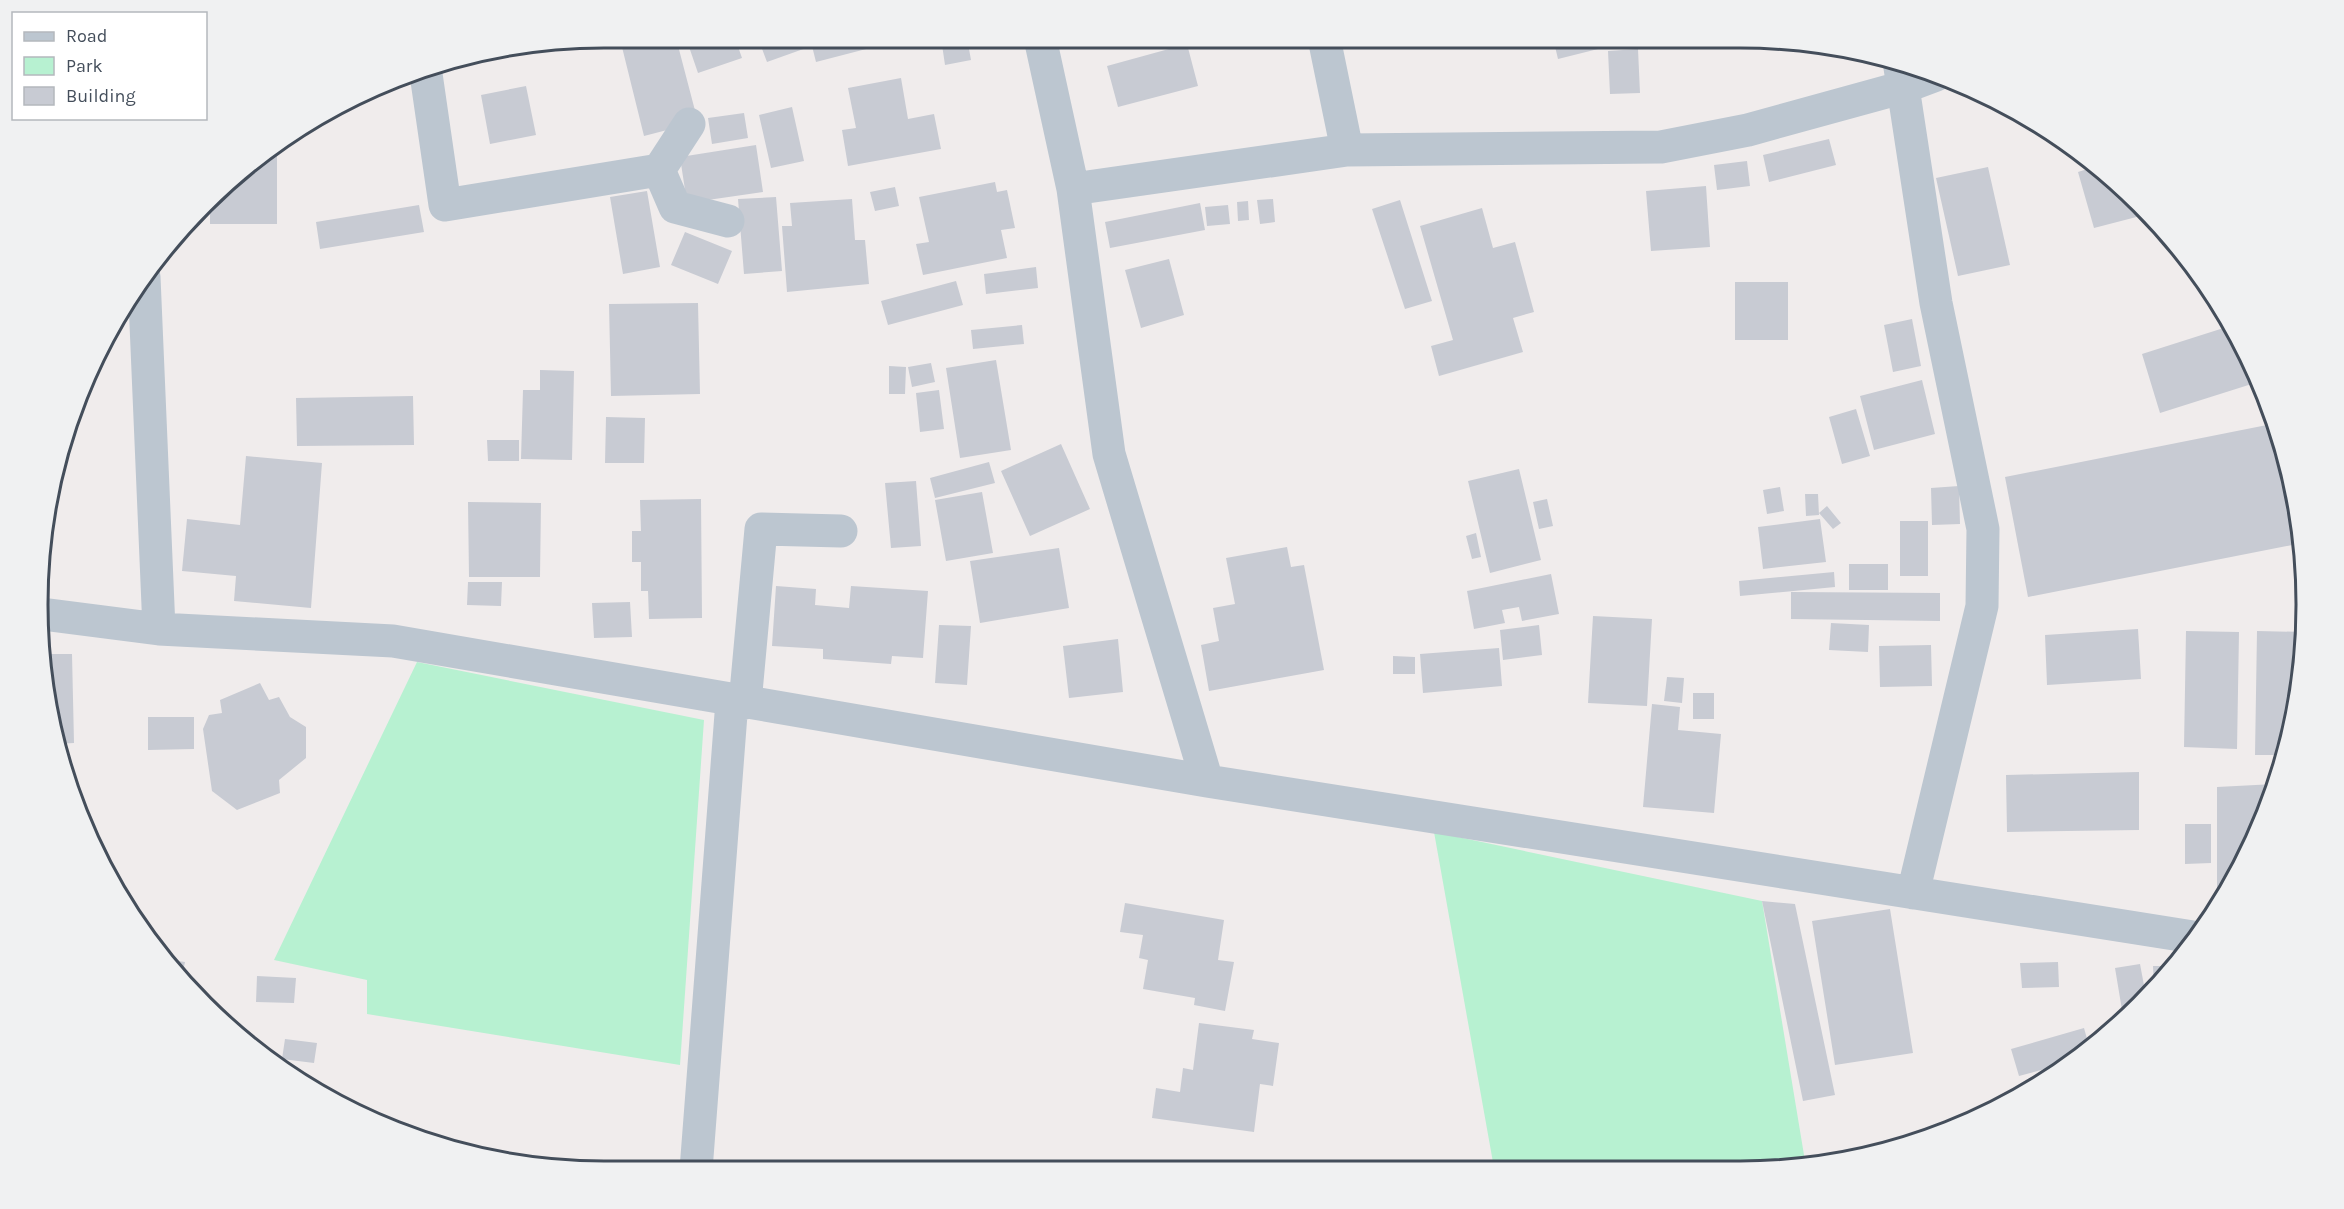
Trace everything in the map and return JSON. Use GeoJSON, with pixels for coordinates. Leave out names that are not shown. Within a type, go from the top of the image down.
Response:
{"type":"FeatureCollection","features":[{"type":"Feature","properties":{"kind":"street"},"geometry":{"type":"LineString","coordinates":[[1042,48],[1073,189],[1109,454],[1207,781]]}},
{"type":"Feature","properties":{"kind":"street"},"geometry":{"type":"LineString","coordinates":[[1326,48],[1347,150]]}},
{"type":"Feature","properties":{"kind":"street"},"geometry":{"type":"LineString","coordinates":[[1073,189],[1347,150],[1661,147],[1748,130],[1901,74],[1936,303],[1983,529],[1982,606],[1913,893]]}},
{"type":"Feature","properties":{"kind":"street"},"geometry":{"type":"LineString","coordinates":[[427,78],[445,205],[659,170],[689,124]]}},
{"type":"Feature","properties":{"kind":"street"},"geometry":{"type":"LineString","coordinates":[[659,170],[675,207],[728,221]]}},
{"type":"Feature","properties":{"kind":"street"},"geometry":{"type":"LineString","coordinates":[[145,291],[159,629]]}},
{"type":"Feature","properties":{"kind":"street"},"geometry":{"type":"LineString","coordinates":[[697,1161],[738,702],[761,529],[841,531]]}},
{"type":"Feature","properties":{"kind":"street"},"geometry":{"type":"LineString","coordinates":[[48,615],[159,629],[393,641],[1207,781],[2186,936]]}},
{"type":"Feature","properties":{"kind":"green space"},"geometry":{"type":"Polygon","coordinates":[[[417,662],[704,720],[680,1065],[367,1014],[367,980],[274,960],[417,662]]]}},
{"type":"Feature","properties":{"kind":"green space"},"geometry":{"type":"Polygon","coordinates":[[[1434,832],[1762,901],[1804,1157],[1740,1161],[1493,1161],[1434,832]]]}},
{"type":"Feature","properties":{"kind":"building"},"geometry":{"type":"Polygon","coordinates":[[[622,48],[679,48],[698,122],[644,136],[622,48]]]}},
{"type":"Feature","properties":{"kind":"building"},"geometry":{"type":"Polygon","coordinates":[[[689,48],[738,48],[742,58],[698,73],[689,48]]]}},
{"type":"Feature","properties":{"kind":"building"},"geometry":{"type":"Polygon","coordinates":[[[762,48],[806,48],[767,62],[762,48]]]}},
{"type":"Feature","properties":{"kind":"building"},"geometry":{"type":"Polygon","coordinates":[[[812,48],[870,48],[816,62],[812,48]]]}},
{"type":"Feature","properties":{"kind":"building"},"geometry":{"type":"Polygon","coordinates":[[[942,48],[969,48],[971,60],[945,65],[942,48]]]}},
{"type":"Feature","properties":{"kind":"building"},"geometry":{"type":"Polygon","coordinates":[[[1172,48],[1188,48],[1198,86],[1118,107],[1107,66],[1172,48]]]}},
{"type":"Feature","properties":{"kind":"building"},"geometry":{"type":"Polygon","coordinates":[[[1555,48],[1602,48],[1558,59],[1555,48]]]}},
{"type":"Feature","properties":{"kind":"building"},"geometry":{"type":"Polygon","coordinates":[[[1638,49],[1640,93],[1610,94],[1608,51],[1638,49]]]}},
{"type":"Feature","properties":{"kind":"building"},"geometry":{"type":"Polygon","coordinates":[[[901,78],[908,119],[934,114],[941,149],[848,166],[842,130],[856,128],[848,88],[901,78]]]}},
{"type":"Feature","properties":{"kind":"building"},"geometry":{"type":"Polygon","coordinates":[[[526,86],[536,135],[490,144],[481,95],[526,86]]]}},
{"type":"Feature","properties":{"kind":"building"},"geometry":{"type":"Polygon","coordinates":[[[792,107],[804,161],[771,168],[759,115],[792,107]]]}},
{"type":"Feature","properties":{"kind":"building"},"geometry":{"type":"Polygon","coordinates":[[[744,113],[748,138],[712,144],[708,118],[744,113]]]}},
{"type":"Feature","properties":{"kind":"building"},"geometry":{"type":"Polygon","coordinates":[[[1829,139],[1836,165],[1769,182],[1763,155],[1829,139]]]}},
{"type":"Feature","properties":{"kind":"building"},"geometry":{"type":"Polygon","coordinates":[[[756,145],[763,192],[687,203],[680,157],[756,145]]]}},
{"type":"Feature","properties":{"kind":"building"},"geometry":{"type":"Polygon","coordinates":[[[277,155],[277,224],[210,224],[211,211],[277,155]]]}},
{"type":"Feature","properties":{"kind":"building"},"geometry":{"type":"Polygon","coordinates":[[[1747,161],[1750,186],[1717,190],[1714,165],[1747,161]]]}},
{"type":"Feature","properties":{"kind":"building"},"geometry":{"type":"Polygon","coordinates":[[[1988,167],[2010,265],[1958,276],[1936,178],[1988,167]]]}},
{"type":"Feature","properties":{"kind":"building"},"geometry":{"type":"Polygon","coordinates":[[[2086,170],[2138,217],[2094,228],[2078,172],[2086,170]]]}},
{"type":"Feature","properties":{"kind":"building"},"geometry":{"type":"Polygon","coordinates":[[[995,182],[997,192],[1007,190],[1015,228],[1001,230],[1007,258],[923,275],[916,244],[929,242],[919,197],[995,182]]]}},
{"type":"Feature","properties":{"kind":"building"},"geometry":{"type":"Polygon","coordinates":[[[1706,186],[1710,247],[1651,251],[1646,191],[1706,186]]]}},
{"type":"Feature","properties":{"kind":"building"},"geometry":{"type":"Polygon","coordinates":[[[895,187],[899,206],[875,211],[870,192],[895,187]]]}},
{"type":"Feature","properties":{"kind":"building"},"geometry":{"type":"Polygon","coordinates":[[[647,191],[660,267],[623,274],[610,197],[647,191]]]}},
{"type":"Feature","properties":{"kind":"building"},"geometry":{"type":"Polygon","coordinates":[[[776,197],[782,271],[744,274],[738,199],[776,197]]]}},
{"type":"Feature","properties":{"kind":"building"},"geometry":{"type":"Polygon","coordinates":[[[852,199],[855,240],[865,240],[869,284],[787,292],[782,226],[792,226],[790,203],[852,199]]]}},
{"type":"Feature","properties":{"kind":"building"},"geometry":{"type":"Polygon","coordinates":[[[1273,199],[1275,222],[1260,224],[1257,200],[1273,199]]]}},
{"type":"Feature","properties":{"kind":"building"},"geometry":{"type":"Polygon","coordinates":[[[1400,200],[1432,301],[1405,309],[1372,209],[1400,200]]]}},
{"type":"Feature","properties":{"kind":"building"},"geometry":{"type":"Polygon","coordinates":[[[1248,201],[1249,220],[1238,221],[1237,202],[1248,201]]]}},
{"type":"Feature","properties":{"kind":"building"},"geometry":{"type":"Polygon","coordinates":[[[1200,203],[1205,230],[1110,248],[1105,222],[1200,203]]]}},
{"type":"Feature","properties":{"kind":"building"},"geometry":{"type":"Polygon","coordinates":[[[419,205],[424,232],[320,249],[316,222],[419,205]]]}},
{"type":"Feature","properties":{"kind":"building"},"geometry":{"type":"Polygon","coordinates":[[[1228,205],[1230,224],[1207,226],[1205,207],[1228,205]]]}},
{"type":"Feature","properties":{"kind":"building"},"geometry":{"type":"Polygon","coordinates":[[[1482,208],[1493,248],[1515,242],[1534,312],[1513,318],[1523,352],[1439,376],[1431,346],[1453,340],[1420,226],[1482,208]]]}},
{"type":"Feature","properties":{"kind":"building"},"geometry":{"type":"Polygon","coordinates":[[[685,232],[732,251],[718,284],[671,265],[685,232]]]}},
{"type":"Feature","properties":{"kind":"building"},"geometry":{"type":"Polygon","coordinates":[[[1169,259],[1184,315],[1141,328],[1125,270],[1169,259]]]}},
{"type":"Feature","properties":{"kind":"building"},"geometry":{"type":"Polygon","coordinates":[[[1036,267],[1038,288],[986,294],[984,274],[1036,267]]]}},
{"type":"Feature","properties":{"kind":"building"},"geometry":{"type":"Polygon","coordinates":[[[956,281],[963,305],[888,325],[881,301],[956,281]]]}},
{"type":"Feature","properties":{"kind":"building"},"geometry":{"type":"Polygon","coordinates":[[[1735,282],[1788,282],[1788,340],[1735,340],[1735,282]]]}},
{"type":"Feature","properties":{"kind":"building"},"geometry":{"type":"Polygon","coordinates":[[[698,303],[700,394],[611,396],[609,304],[698,303]]]}},
{"type":"Feature","properties":{"kind":"building"},"geometry":{"type":"Polygon","coordinates":[[[1912,319],[1921,366],[1893,372],[1884,325],[1912,319]]]}},
{"type":"Feature","properties":{"kind":"building"},"geometry":{"type":"Polygon","coordinates":[[[1022,325],[1024,344],[973,349],[971,330],[1022,325]]]}},
{"type":"Feature","properties":{"kind":"building"},"geometry":{"type":"Polygon","coordinates":[[[2222,328],[2251,384],[2160,413],[2142,354],[2222,328]]]}},
{"type":"Feature","properties":{"kind":"building"},"geometry":{"type":"Polygon","coordinates":[[[996,360],[1011,450],[960,458],[946,368],[996,360]]]}},
{"type":"Feature","properties":{"kind":"building"},"geometry":{"type":"Polygon","coordinates":[[[931,363],[935,382],[912,387],[908,367],[931,363]]]}},
{"type":"Feature","properties":{"kind":"building"},"geometry":{"type":"Polygon","coordinates":[[[889,366],[906,367],[905,394],[889,394],[889,366]]]}},
{"type":"Feature","properties":{"kind":"building"},"geometry":{"type":"Polygon","coordinates":[[[540,370],[574,371],[572,460],[521,459],[523,390],[540,390],[540,370]]]}},
{"type":"Feature","properties":{"kind":"building"},"geometry":{"type":"Polygon","coordinates":[[[1922,380],[1935,434],[1874,450],[1860,396],[1922,380]]]}},
{"type":"Feature","properties":{"kind":"building"},"geometry":{"type":"Polygon","coordinates":[[[939,390],[944,429],[920,432],[916,393],[939,390]]]}},
{"type":"Feature","properties":{"kind":"building"},"geometry":{"type":"Polygon","coordinates":[[[413,396],[414,445],[297,446],[296,398],[413,396]]]}},
{"type":"Feature","properties":{"kind":"building"},"geometry":{"type":"Polygon","coordinates":[[[1856,409],[1870,456],[1842,464],[1829,417],[1856,409]]]}},
{"type":"Feature","properties":{"kind":"building"},"geometry":{"type":"Polygon","coordinates":[[[606,417],[645,418],[644,463],[605,463],[606,417]]]}},
{"type":"Feature","properties":{"kind":"building"},"geometry":{"type":"Polygon","coordinates":[[[2266,425],[2277,460],[2292,545],[2028,597],[2005,477],[2266,425]]]}},
{"type":"Feature","properties":{"kind":"building"},"geometry":{"type":"Polygon","coordinates":[[[487,440],[519,440],[519,461],[488,461],[487,440]]]}},
{"type":"Feature","properties":{"kind":"building"},"geometry":{"type":"Polygon","coordinates":[[[1061,444],[1090,509],[1030,536],[1001,471],[1061,444]]]}},
{"type":"Feature","properties":{"kind":"building"},"geometry":{"type":"Polygon","coordinates":[[[246,456],[322,463],[311,608],[234,601],[236,576],[182,571],[187,519],[240,525],[246,456]]]}},
{"type":"Feature","properties":{"kind":"building"},"geometry":{"type":"Polygon","coordinates":[[[989,462],[995,483],[935,498],[930,478],[989,462]]]}},
{"type":"Feature","properties":{"kind":"building"},"geometry":{"type":"Polygon","coordinates":[[[1519,469],[1541,560],[1490,573],[1468,481],[1519,469]]]}},
{"type":"Feature","properties":{"kind":"building"},"geometry":{"type":"Polygon","coordinates":[[[916,481],[921,546],[891,548],[885,483],[916,481]]]}},
{"type":"Feature","properties":{"kind":"building"},"geometry":{"type":"Polygon","coordinates":[[[1959,486],[1960,524],[1932,525],[1931,488],[1959,486]]]}},
{"type":"Feature","properties":{"kind":"building"},"geometry":{"type":"Polygon","coordinates":[[[1780,487],[1784,511],[1767,514],[1763,490],[1780,487]]]}},
{"type":"Feature","properties":{"kind":"building"},"geometry":{"type":"Polygon","coordinates":[[[982,492],[993,553],[946,561],[935,500],[982,492]]]}},
{"type":"Feature","properties":{"kind":"building"},"geometry":{"type":"Polygon","coordinates":[[[1805,494],[1818,494],[1819,515],[1806,516],[1805,494]]]}},
{"type":"Feature","properties":{"kind":"building"},"geometry":{"type":"Polygon","coordinates":[[[701,499],[702,618],[649,619],[648,591],[641,591],[641,562],[632,562],[632,531],[641,531],[640,500],[701,499]]]}},
{"type":"Feature","properties":{"kind":"building"},"geometry":{"type":"Polygon","coordinates":[[[1547,499],[1553,526],[1539,529],[1533,502],[1547,499]]]}},
{"type":"Feature","properties":{"kind":"building"},"geometry":{"type":"Polygon","coordinates":[[[468,502],[541,503],[540,577],[469,577],[468,502]]]}},
{"type":"Feature","properties":{"kind":"building"},"geometry":{"type":"Polygon","coordinates":[[[1827,506],[1841,523],[1833,529],[1819,513],[1827,506]]]}},
{"type":"Feature","properties":{"kind":"building"},"geometry":{"type":"Polygon","coordinates":[[[1820,519],[1826,562],[1763,569],[1758,527],[1820,519]]]}},
{"type":"Feature","properties":{"kind":"building"},"geometry":{"type":"Polygon","coordinates":[[[1900,521],[1928,521],[1928,576],[1900,576],[1900,521]]]}},
{"type":"Feature","properties":{"kind":"building"},"geometry":{"type":"Polygon","coordinates":[[[1476,533],[1481,557],[1472,559],[1466,536],[1476,533]]]}},
{"type":"Feature","properties":{"kind":"building"},"geometry":{"type":"Polygon","coordinates":[[[1287,547],[1291,567],[1304,565],[1324,670],[1209,691],[1201,645],[1219,641],[1213,608],[1235,604],[1226,558],[1287,547]]]}},
{"type":"Feature","properties":{"kind":"building"},"geometry":{"type":"Polygon","coordinates":[[[1059,548],[1069,608],[980,623],[970,561],[1059,548]]]}},
{"type":"Feature","properties":{"kind":"building"},"geometry":{"type":"Polygon","coordinates":[[[1849,564],[1888,564],[1888,590],[1849,590],[1849,564]]]}},
{"type":"Feature","properties":{"kind":"building"},"geometry":{"type":"Polygon","coordinates":[[[1834,572],[1835,587],[1740,596],[1739,581],[1834,572]]]}},
{"type":"Feature","properties":{"kind":"building"},"geometry":{"type":"Polygon","coordinates":[[[1551,574],[1559,614],[1522,621],[1519,607],[1502,610],[1505,623],[1474,629],[1467,591],[1551,574]]]}},
{"type":"Feature","properties":{"kind":"building"},"geometry":{"type":"Polygon","coordinates":[[[468,582],[502,582],[501,606],[467,605],[468,582]]]}},
{"type":"Feature","properties":{"kind":"building"},"geometry":{"type":"Polygon","coordinates":[[[776,586],[816,589],[815,605],[849,608],[851,586],[928,591],[923,658],[892,656],[891,664],[823,659],[823,649],[772,646],[776,586]]]}},
{"type":"Feature","properties":{"kind":"building"},"geometry":{"type":"Polygon","coordinates":[[[1791,592],[1940,593],[1940,621],[1791,619],[1791,592]]]}},
{"type":"Feature","properties":{"kind":"building"},"geometry":{"type":"Polygon","coordinates":[[[630,602],[632,637],[594,638],[592,603],[630,602]]]}},
{"type":"Feature","properties":{"kind":"building"},"geometry":{"type":"Polygon","coordinates":[[[1593,616],[1652,619],[1647,706],[1588,703],[1593,616]]]}},
{"type":"Feature","properties":{"kind":"building"},"geometry":{"type":"Polygon","coordinates":[[[1831,623],[1869,625],[1868,652],[1829,650],[1831,623]]]}},
{"type":"Feature","properties":{"kind":"building"},"geometry":{"type":"Polygon","coordinates":[[[939,625],[971,626],[967,685],[935,683],[939,625]]]}},
{"type":"Feature","properties":{"kind":"building"},"geometry":{"type":"Polygon","coordinates":[[[1539,625],[1542,655],[1503,660],[1500,630],[1539,625]]]}},
{"type":"Feature","properties":{"kind":"building"},"geometry":{"type":"Polygon","coordinates":[[[2138,629],[2141,679],[2047,685],[2045,635],[2138,629]]]}},
{"type":"Feature","properties":{"kind":"building"},"geometry":{"type":"Polygon","coordinates":[[[2186,631],[2239,632],[2237,749],[2184,747],[2186,631]]]}},
{"type":"Feature","properties":{"kind":"building"},"geometry":{"type":"Polygon","coordinates":[[[2257,631],[2295,632],[2291,677],[2275,755],[2255,755],[2257,631]]]}},
{"type":"Feature","properties":{"kind":"building"},"geometry":{"type":"Polygon","coordinates":[[[1118,639],[1123,692],[1069,698],[1063,646],[1118,639]]]}},
{"type":"Feature","properties":{"kind":"building"},"geometry":{"type":"Polygon","coordinates":[[[1931,645],[1932,686],[1880,687],[1879,646],[1931,645]]]}},
{"type":"Feature","properties":{"kind":"building"},"geometry":{"type":"Polygon","coordinates":[[[1499,648],[1502,686],[1423,693],[1420,654],[1499,648]]]}},
{"type":"Feature","properties":{"kind":"building"},"geometry":{"type":"Polygon","coordinates":[[[50,654],[72,654],[74,743],[66,743],[50,654]]]}},
{"type":"Feature","properties":{"kind":"building"},"geometry":{"type":"Polygon","coordinates":[[[1393,656],[1415,657],[1415,674],[1393,674],[1393,656]]]}},
{"type":"Feature","properties":{"kind":"building"},"geometry":{"type":"Polygon","coordinates":[[[1667,677],[1684,678],[1682,703],[1664,701],[1667,677]]]}},
{"type":"Feature","properties":{"kind":"building"},"geometry":{"type":"Polygon","coordinates":[[[260,683],[269,700],[279,697],[290,717],[306,727],[306,758],[279,780],[280,793],[237,810],[212,791],[203,729],[209,715],[222,713],[220,700],[260,683]]]}},
{"type":"Feature","properties":{"kind":"building"},"geometry":{"type":"Polygon","coordinates":[[[1693,693],[1714,693],[1714,719],[1693,719],[1693,693]]]}},
{"type":"Feature","properties":{"kind":"building"},"geometry":{"type":"Polygon","coordinates":[[[1652,704],[1680,707],[1678,730],[1721,734],[1714,813],[1643,807],[1652,704]]]}},
{"type":"Feature","properties":{"kind":"building"},"geometry":{"type":"Polygon","coordinates":[[[148,717],[194,717],[194,749],[148,750],[148,717]]]}},
{"type":"Feature","properties":{"kind":"building"},"geometry":{"type":"Polygon","coordinates":[[[2139,772],[2139,830],[2007,832],[2006,775],[2139,772]]]}},
{"type":"Feature","properties":{"kind":"building"},"geometry":{"type":"Polygon","coordinates":[[[2265,784],[2239,851],[2217,890],[2217,787],[2265,784]]]}},
{"type":"Feature","properties":{"kind":"building"},"geometry":{"type":"Polygon","coordinates":[[[2185,824],[2211,824],[2211,863],[2185,864],[2185,824]]]}},
{"type":"Feature","properties":{"kind":"building"},"geometry":{"type":"Polygon","coordinates":[[[1762,901],[1795,904],[1835,1095],[1803,1101],[1762,901]]]}},
{"type":"Feature","properties":{"kind":"building"},"geometry":{"type":"Polygon","coordinates":[[[1125,903],[1224,920],[1218,960],[1234,962],[1225,1011],[1194,1005],[1195,998],[1143,989],[1148,960],[1139,958],[1143,935],[1120,932],[1125,903]]]}},
{"type":"Feature","properties":{"kind":"building"},"geometry":{"type":"Polygon","coordinates":[[[1890,909],[1913,1053],[1835,1065],[1812,921],[1890,909]]]}},
{"type":"Feature","properties":{"kind":"building"},"geometry":{"type":"Polygon","coordinates":[[[178,961],[185,962],[184,968],[178,961]]]}},
{"type":"Feature","properties":{"kind":"building"},"geometry":{"type":"Polygon","coordinates":[[[2058,962],[2059,987],[2022,988],[2020,963],[2058,962]]]}},
{"type":"Feature","properties":{"kind":"building"},"geometry":{"type":"Polygon","coordinates":[[[2140,964],[2144,986],[2122,1008],[2115,968],[2140,964]]]}},
{"type":"Feature","properties":{"kind":"building"},"geometry":{"type":"Polygon","coordinates":[[[2153,966],[2162,966],[2158,971],[2153,976],[2153,966]]]}},
{"type":"Feature","properties":{"kind":"building"},"geometry":{"type":"Polygon","coordinates":[[[257,976],[296,978],[294,1003],[256,1002],[257,976]]]}},
{"type":"Feature","properties":{"kind":"building"},"geometry":{"type":"Polygon","coordinates":[[[1199,1023],[1254,1030],[1252,1039],[1279,1043],[1273,1086],[1260,1084],[1254,1132],[1152,1118],[1156,1088],[1180,1092],[1183,1068],[1193,1070],[1199,1023]]]}},
{"type":"Feature","properties":{"kind":"building"},"geometry":{"type":"Polygon","coordinates":[[[2084,1028],[2087,1039],[2046,1069],[2019,1076],[2011,1049],[2084,1028]]]}},
{"type":"Feature","properties":{"kind":"building"},"geometry":{"type":"Polygon","coordinates":[[[285,1039],[317,1043],[314,1063],[282,1058],[285,1039]]]}}]}
